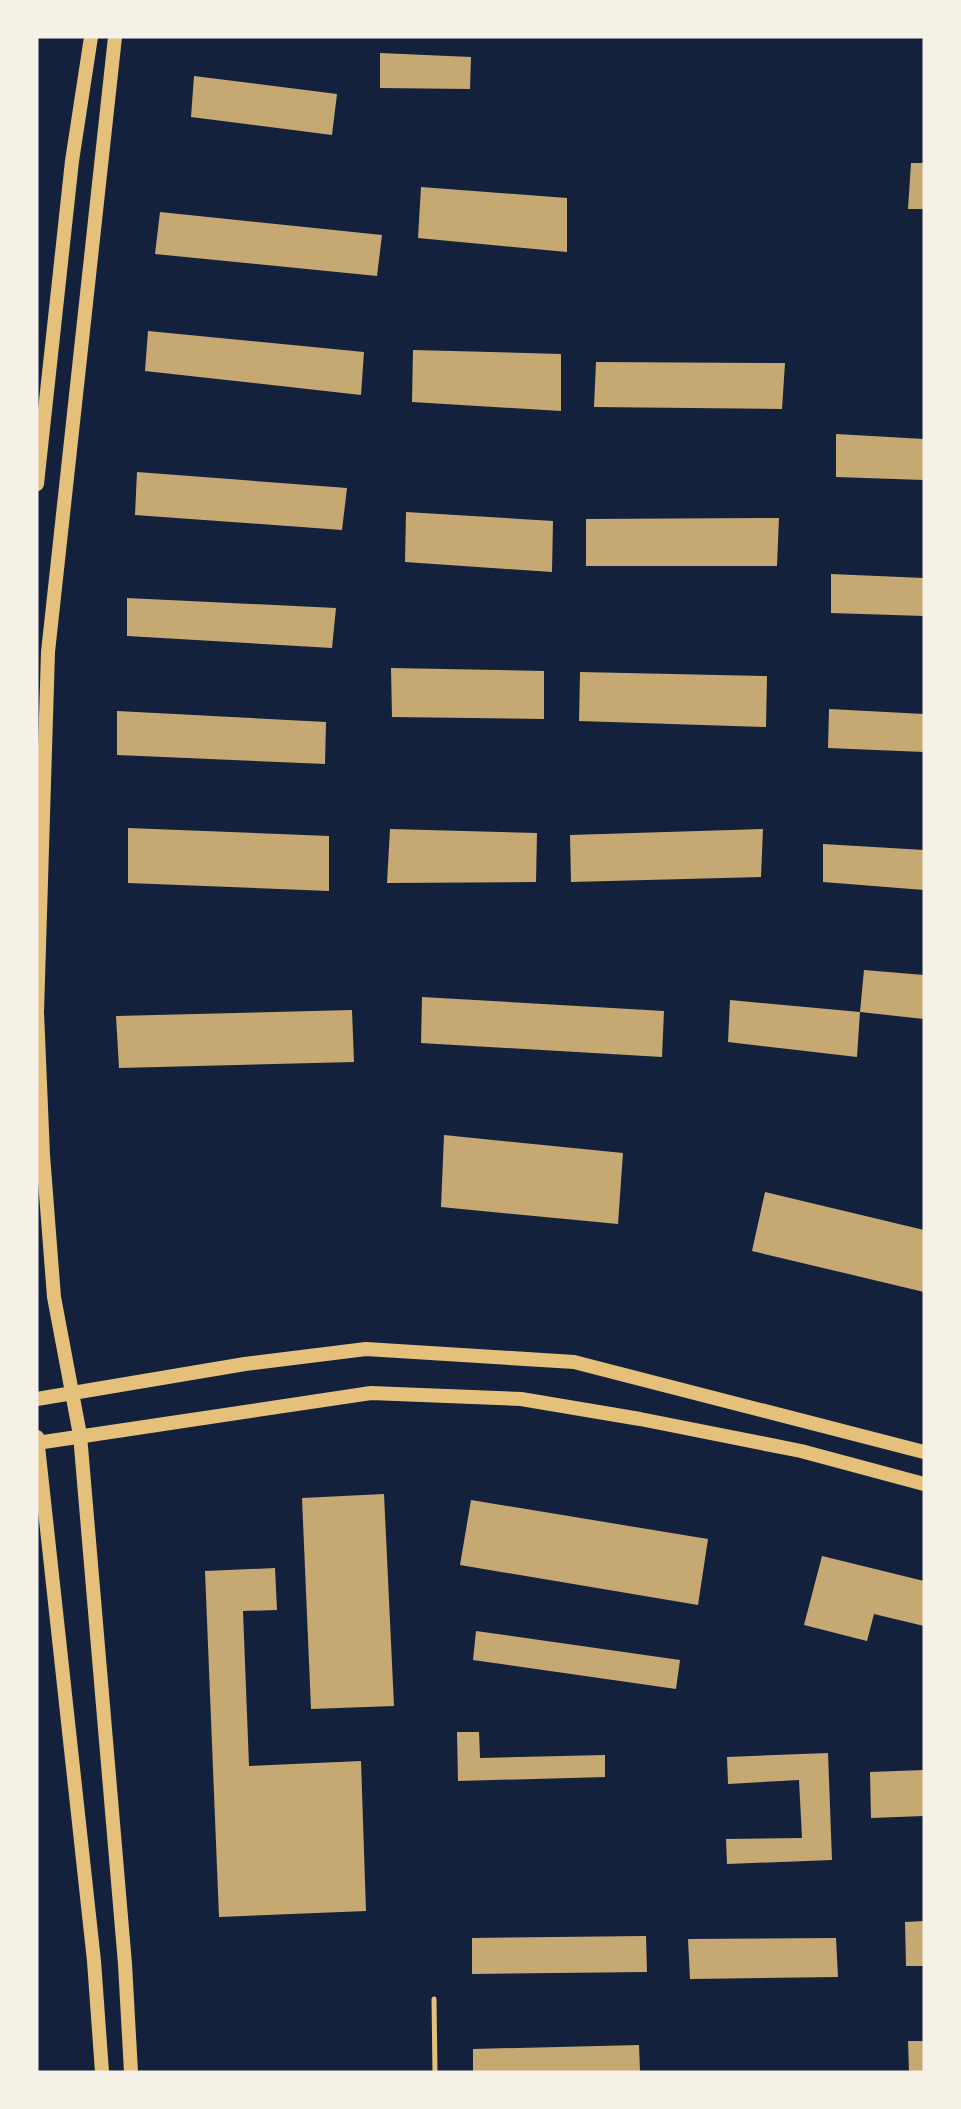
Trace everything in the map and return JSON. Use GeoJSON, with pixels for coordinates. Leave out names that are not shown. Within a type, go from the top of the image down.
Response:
{"type":"FeatureCollection","features":[{"type":"Feature","properties":{"kind":"main road"},"geometry":{"type":"LineString","coordinates":[[37,484],[72,161],[91,37]]}},
{"type":"Feature","properties":{"kind":"main road"},"geometry":{"type":"LineString","coordinates":[[115,37],[48,652],[37,1012],[43,1154],[54,1297],[80,1435],[125,1964],[131,2072]]}},
{"type":"Feature","properties":{"kind":"main road"},"geometry":{"type":"LineString","coordinates":[[37,1399],[246,1364],[366,1349],[575,1362],[924,1452]]}},
{"type":"Feature","properties":{"kind":"main road"},"geometry":{"type":"LineString","coordinates":[[37,1443],[372,1393],[521,1399],[802,1451],[924,1484]]}},
{"type":"Feature","properties":{"kind":"main road"},"geometry":{"type":"LineString","coordinates":[[37,1437],[94,1961],[102,2072]]}},
{"type":"Feature","properties":{"kind":"lane"},"geometry":{"type":"LineString","coordinates":[[434,1999],[435,2072]]}},
{"type":"Feature","properties":{"kind":"building"},"geometry":{"type":"Polygon","coordinates":[[[380,53],[471,57],[470,89],[380,88],[380,53]]]}},
{"type":"Feature","properties":{"kind":"building"},"geometry":{"type":"Polygon","coordinates":[[[194,76],[337,94],[332,135],[191,117],[194,76]]]}},
{"type":"Feature","properties":{"kind":"building"},"geometry":{"type":"Polygon","coordinates":[[[911,163],[924,163],[924,209],[908,209],[911,163]]]}},
{"type":"Feature","properties":{"kind":"building"},"geometry":{"type":"Polygon","coordinates":[[[421,187],[567,198],[567,252],[418,238],[421,187]]]}},
{"type":"Feature","properties":{"kind":"building"},"geometry":{"type":"Polygon","coordinates":[[[160,212],[382,235],[377,276],[155,254],[160,212]]]}},
{"type":"Feature","properties":{"kind":"building"},"geometry":{"type":"Polygon","coordinates":[[[148,331],[364,352],[361,395],[145,371],[148,331]]]}},
{"type":"Feature","properties":{"kind":"building"},"geometry":{"type":"Polygon","coordinates":[[[413,350],[561,354],[561,411],[412,402],[413,350]]]}},
{"type":"Feature","properties":{"kind":"building"},"geometry":{"type":"Polygon","coordinates":[[[596,362],[785,363],[782,409],[594,407],[596,362]]]}},
{"type":"Feature","properties":{"kind":"building"},"geometry":{"type":"Polygon","coordinates":[[[836,434],[924,439],[924,480],[836,477],[836,434]]]}},
{"type":"Feature","properties":{"kind":"building"},"geometry":{"type":"Polygon","coordinates":[[[137,472],[347,488],[342,530],[135,515],[137,472]]]}},
{"type":"Feature","properties":{"kind":"building"},"geometry":{"type":"Polygon","coordinates":[[[406,512],[553,521],[552,572],[405,562],[406,512]]]}},
{"type":"Feature","properties":{"kind":"building"},"geometry":{"type":"Polygon","coordinates":[[[779,518],[777,566],[586,566],[586,519],[779,518]]]}},
{"type":"Feature","properties":{"kind":"building"},"geometry":{"type":"Polygon","coordinates":[[[831,574],[924,578],[924,616],[831,613],[831,574]]]}},
{"type":"Feature","properties":{"kind":"building"},"geometry":{"type":"Polygon","coordinates":[[[127,598],[336,608],[332,648],[127,636],[127,598]]]}},
{"type":"Feature","properties":{"kind":"building"},"geometry":{"type":"Polygon","coordinates":[[[391,668],[544,671],[544,719],[392,717],[391,668]]]}},
{"type":"Feature","properties":{"kind":"building"},"geometry":{"type":"Polygon","coordinates":[[[580,672],[767,676],[766,727],[579,721],[580,672]]]}},
{"type":"Feature","properties":{"kind":"building"},"geometry":{"type":"Polygon","coordinates":[[[829,709],[924,714],[924,752],[828,748],[829,709]]]}},
{"type":"Feature","properties":{"kind":"building"},"geometry":{"type":"Polygon","coordinates":[[[117,711],[326,722],[325,764],[117,755],[117,711]]]}},
{"type":"Feature","properties":{"kind":"building"},"geometry":{"type":"Polygon","coordinates":[[[128,828],[329,836],[329,891],[128,883],[128,828]]]}},
{"type":"Feature","properties":{"kind":"building"},"geometry":{"type":"Polygon","coordinates":[[[390,829],[537,833],[536,882],[387,883],[390,829]]]}},
{"type":"Feature","properties":{"kind":"building"},"geometry":{"type":"Polygon","coordinates":[[[763,829],[761,877],[571,882],[570,835],[763,829]]]}},
{"type":"Feature","properties":{"kind":"building"},"geometry":{"type":"Polygon","coordinates":[[[823,844],[924,850],[924,890],[823,882],[823,844]]]}},
{"type":"Feature","properties":{"kind":"building"},"geometry":{"type":"Polygon","coordinates":[[[864,970],[924,975],[924,1019],[860,1012],[864,970]]]}},
{"type":"Feature","properties":{"kind":"building"},"geometry":{"type":"Polygon","coordinates":[[[422,997],[664,1011],[662,1057],[421,1043],[422,997]]]}},
{"type":"Feature","properties":{"kind":"building"},"geometry":{"type":"Polygon","coordinates":[[[730,1000],[860,1012],[857,1057],[728,1042],[730,1000]]]}},
{"type":"Feature","properties":{"kind":"building"},"geometry":{"type":"Polygon","coordinates":[[[352,1010],[354,1062],[119,1068],[116,1016],[352,1010]]]}},
{"type":"Feature","properties":{"kind":"building"},"geometry":{"type":"Polygon","coordinates":[[[444,1135],[623,1153],[618,1224],[441,1207],[444,1135]]]}},
{"type":"Feature","properties":{"kind":"building"},"geometry":{"type":"Polygon","coordinates":[[[765,1192],[924,1230],[924,1292],[752,1251],[765,1192]]]}},
{"type":"Feature","properties":{"kind":"building"},"geometry":{"type":"Polygon","coordinates":[[[384,1494],[394,1706],[311,1709],[302,1498],[384,1494]]]}},
{"type":"Feature","properties":{"kind":"building"},"geometry":{"type":"Polygon","coordinates":[[[471,1500],[708,1539],[698,1605],[460,1565],[471,1500]]]}},
{"type":"Feature","properties":{"kind":"building"},"geometry":{"type":"Polygon","coordinates":[[[822,1556],[924,1581],[924,1626],[874,1614],[867,1641],[804,1625],[822,1556]]]}},
{"type":"Feature","properties":{"kind":"building"},"geometry":{"type":"Polygon","coordinates":[[[275,1568],[277,1610],[243,1611],[249,1766],[361,1761],[366,1911],[219,1917],[205,1571],[275,1568]]]}},
{"type":"Feature","properties":{"kind":"building"},"geometry":{"type":"Polygon","coordinates":[[[476,1631],[680,1660],[676,1689],[473,1660],[476,1631]]]}},
{"type":"Feature","properties":{"kind":"building"},"geometry":{"type":"Polygon","coordinates":[[[457,1732],[479,1732],[480,1758],[605,1755],[605,1777],[458,1781],[457,1732]]]}},
{"type":"Feature","properties":{"kind":"building"},"geometry":{"type":"Polygon","coordinates":[[[828,1753],[832,1860],[727,1864],[726,1839],[802,1838],[799,1780],[728,1784],[727,1757],[828,1753]]]}},
{"type":"Feature","properties":{"kind":"building"},"geometry":{"type":"Polygon","coordinates":[[[924,1770],[924,1816],[871,1818],[870,1772],[924,1770]]]}},
{"type":"Feature","properties":{"kind":"building"},"geometry":{"type":"Polygon","coordinates":[[[924,1921],[924,1966],[906,1966],[905,1922],[924,1921]]]}},
{"type":"Feature","properties":{"kind":"building"},"geometry":{"type":"Polygon","coordinates":[[[646,1936],[647,1972],[472,1974],[472,1938],[646,1936]]]}},
{"type":"Feature","properties":{"kind":"building"},"geometry":{"type":"Polygon","coordinates":[[[836,1938],[838,1977],[690,1979],[688,1939],[836,1938]]]}},
{"type":"Feature","properties":{"kind":"building"},"geometry":{"type":"Polygon","coordinates":[[[908,2041],[924,2041],[924,2072],[909,2072],[908,2041]]]}},
{"type":"Feature","properties":{"kind":"building"},"geometry":{"type":"Polygon","coordinates":[[[639,2045],[640,2072],[473,2072],[473,2049],[639,2045]]]}}]}
